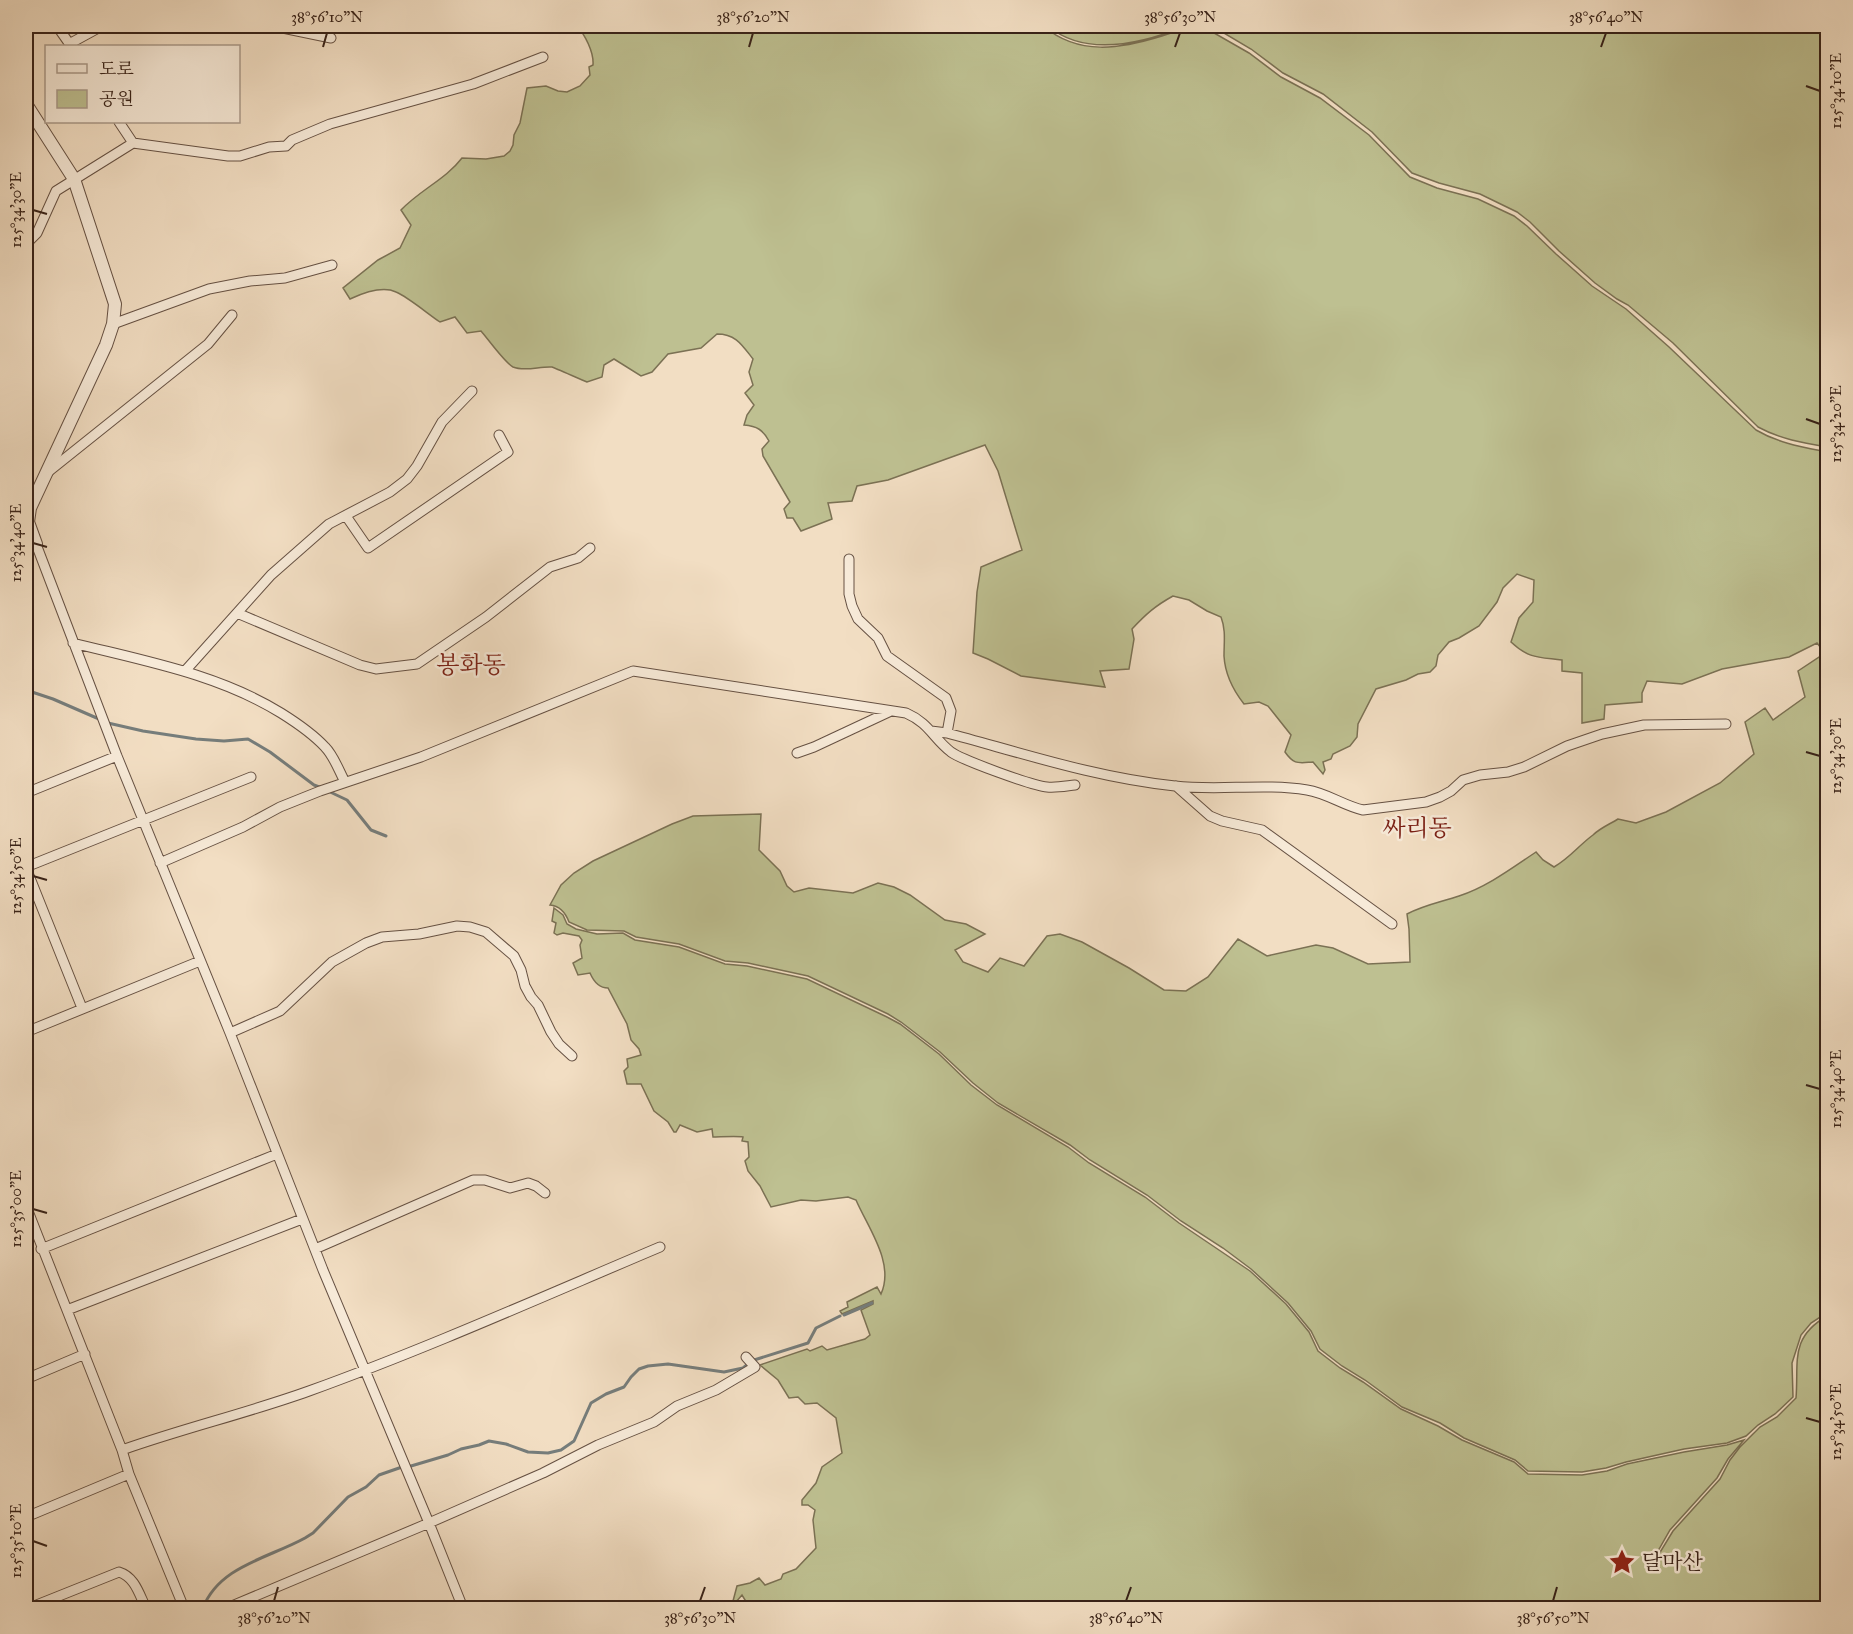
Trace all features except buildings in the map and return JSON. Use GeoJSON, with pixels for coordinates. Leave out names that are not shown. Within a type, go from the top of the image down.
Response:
{"type":"FeatureCollection","features":[{"type":"Feature","properties":{"kind":"street"},"geometry":{"type":"LineString","coordinates":[[57,26],[70,45],[102,26]]}},
{"type":"Feature","properties":{"kind":"street"},"geometry":{"type":"LineString","coordinates":[[273,26],[331,38]]}},
{"type":"Feature","properties":{"kind":"street"},"geometry":{"type":"LineString","coordinates":[[26,244],[37,233],[56,191],[133,143],[240,156],[269,147],[286,146],[292,140],[330,124],[473,84],[543,57]]}},
{"type":"Feature","properties":{"kind":"street"},"geometry":{"type":"LineString","coordinates":[[26,104],[74,178],[114,304],[113,324],[106,345],[30,508],[28,522],[31,546],[105,721],[315,1250],[463,1608]]}},
{"type":"Feature","properties":{"kind":"street"},"geometry":{"type":"LineString","coordinates":[[120,123],[133,143]]}},
{"type":"Feature","properties":{"kind":"street"},"geometry":{"type":"LineString","coordinates":[[113,324],[209,289],[250,281],[285,278],[332,265]]}},
{"type":"Feature","properties":{"kind":"street"},"geometry":{"type":"LineString","coordinates":[[46,473],[208,344],[232,315]]}},
{"type":"Feature","properties":{"kind":"street"},"geometry":{"type":"LineString","coordinates":[[185,671],[271,575],[329,525],[390,492],[407,479],[442,422],[472,392]]}},
{"type":"Feature","properties":{"kind":"street"},"geometry":{"type":"LineString","coordinates":[[346,516],[368,548],[508,452],[499,435]]}},
{"type":"Feature","properties":{"kind":"street"},"geometry":{"type":"LineString","coordinates":[[237,613],[360,665],[376,669],[417,664],[486,617],[550,567],[578,558],[590,548]]}},
{"type":"Feature","properties":{"kind":"street"},"geometry":{"type":"LineString","coordinates":[[849,559],[849,594],[858,619],[878,638],[886,656],[946,698],[951,711],[947,733]]}},
{"type":"Feature","properties":{"kind":"street"},"geometry":{"type":"LineString","coordinates":[[73,643],[185,671],[231,687],[267,704],[306,728],[327,748],[345,782]]}},
{"type":"Feature","properties":{"kind":"street"},"geometry":{"type":"LineString","coordinates":[[160,863],[243,827],[280,807],[345,782],[422,757],[633,671],[906,713],[918,718],[954,755],[1031,784],[1048,787],[1075,785]]}},
{"type":"Feature","properties":{"kind":"street"},"geometry":{"type":"LineString","coordinates":[[797,753],[891,711]]}},
{"type":"Feature","properties":{"kind":"street"},"geometry":{"type":"LineString","coordinates":[[931,731],[947,733],[1074,768],[1134,781],[1176,786],[1308,790],[1330,796],[1353,808],[1363,810],[1426,802],[1440,797],[1463,780],[1524,767],[1567,746],[1602,734],[1644,725],[1726,724]]}},
{"type":"Feature","properties":{"kind":"street"},"geometry":{"type":"LineString","coordinates":[[26,794],[117,756]]}},
{"type":"Feature","properties":{"kind":"street"},"geometry":{"type":"LineString","coordinates":[[82,1008],[26,868],[251,777]]}},
{"type":"Feature","properties":{"kind":"street"},"geometry":{"type":"LineString","coordinates":[[1176,786],[1210,816],[1263,830],[1392,924]]}},
{"type":"Feature","properties":{"kind":"street"},"geometry":{"type":"LineString","coordinates":[[230,1033],[280,1011],[333,962],[366,943],[382,938],[457,926],[486,932],[514,956],[525,986],[538,1005],[551,1032],[559,1044],[572,1056]]}},
{"type":"Feature","properties":{"kind":"street"},"geometry":{"type":"LineString","coordinates":[[26,1032],[201,961]]}},
{"type":"Feature","properties":{"kind":"street"},"geometry":{"type":"LineString","coordinates":[[41,1249],[277,1154]]}},
{"type":"Feature","properties":{"kind":"street"},"geometry":{"type":"LineString","coordinates":[[315,1250],[473,1180],[485,1180],[510,1188],[528,1184],[536,1186],[545,1193]]}},
{"type":"Feature","properties":{"kind":"street"},"geometry":{"type":"LineString","coordinates":[[26,1206],[28,1221],[85,1354],[129,1473],[184,1608]]}},
{"type":"Feature","properties":{"kind":"street"},"geometry":{"type":"LineString","coordinates":[[67,1310],[303,1219]]}},
{"type":"Feature","properties":{"kind":"street"},"geometry":{"type":"LineString","coordinates":[[122,1450],[190,1427],[259,1409],[364,1371],[660,1247]]}},
{"type":"Feature","properties":{"kind":"street"},"geometry":{"type":"LineString","coordinates":[[26,1379],[85,1354]]}},
{"type":"Feature","properties":{"kind":"street"},"geometry":{"type":"LineString","coordinates":[[227,1608],[429,1523],[543,1473],[598,1445],[654,1422],[677,1406],[716,1390],[755,1367],[746,1357]]}},
{"type":"Feature","properties":{"kind":"street"},"geometry":{"type":"LineString","coordinates":[[26,1517],[129,1473]]}},
{"type":"Feature","properties":{"kind":"street"},"geometry":{"type":"LineString","coordinates":[[29,1608],[119,1572],[127,1575],[133,1582],[146,1608]]}},
{"type":"Feature","properties":{"kind":"green space"},"geometry":{"type":"Polygon","coordinates":[[[577,26],[1043,26],[1071,42],[1100,47],[1146,41],[1187,28],[1202,26],[1249,53],[1281,77],[1320,98],[1369,135],[1410,177],[1437,188],[1478,199],[1514,216],[1592,286],[1626,309],[1669,347],[1756,430],[1782,441],[1827,452],[1828,1312],[1811,1323],[1801,1335],[1792,1363],[1793,1397],[1775,1414],[1746,1436],[1727,1443],[1684,1449],[1582,1472],[1528,1471],[1515,1460],[1402,1407],[1342,1366],[1320,1349],[1311,1331],[1288,1303],[1251,1269],[1147,1195],[1070,1145],[998,1103],[940,1052],[888,1014],[808,976],[748,963],[725,961],[679,944],[636,937],[624,931],[587,930],[569,922],[562,911],[550,905],[561,885],[574,873],[593,861],[672,824],[693,816],[761,814],[759,850],[780,871],[787,886],[794,892],[809,888],[853,893],[878,883],[894,887],[910,895],[945,920],[966,924],[985,934],[955,950],[963,962],[988,972],[1000,958],[1024,966],[1047,936],[1060,934],[1082,942],[1164,990],[1186,991],[1208,977],[1238,939],[1267,956],[1316,945],[1333,948],[1368,964],[1410,962],[1407,914],[1479,888],[1536,852],[1554,867],[1599,830],[1618,819],[1636,823],[1666,812],[1720,783],[1754,754],[1745,722],[1765,708],[1773,720],[1805,697],[1798,671],[1825,653],[1817,643],[1789,657],[1722,669],[1682,684],[1647,681],[1642,693],[1642,702],[1605,705],[1604,719],[1582,723],[1582,673],[1562,671],[1562,660],[1523,652],[1511,642],[1519,618],[1533,602],[1534,580],[1517,574],[1503,588],[1497,602],[1479,626],[1449,642],[1438,655],[1436,666],[1430,672],[1376,689],[1358,724],[1357,737],[1350,746],[1323,762],[1325,770],[1323,774],[1313,762],[1297,762],[1288,756],[1285,752],[1291,735],[1268,706],[1259,702],[1244,704],[1233,687],[1226,669],[1221,617],[1189,600],[1173,596],[1146,615],[1132,629],[1134,639],[1129,669],[1100,671],[1105,687],[1021,676],[973,653],[981,567],[1022,550],[998,471],[985,445],[888,480],[857,486],[852,501],[828,503],[832,519],[801,531],[793,518],[787,518],[784,509],[790,502],[763,456],[762,449],[769,441],[759,429],[744,425],[754,405],[745,393],[753,385],[749,372],[753,359],[734,338],[717,334],[701,348],[668,354],[652,372],[641,376],[614,359],[604,365],[602,377],[587,382],[552,367],[522,369],[513,367],[481,331],[467,333],[455,317],[440,322],[391,290],[379,290],[350,299],[343,288],[378,260],[400,248],[411,225],[401,210],[462,158],[486,159],[504,156],[510,151],[520,123],[527,88],[546,86],[567,92],[580,86],[590,75],[589,67],[593,65],[592,55],[586,39],[577,26]]]}},
{"type":"Feature","properties":{"kind":"green space"},"geometry":{"type":"Polygon","coordinates":[[[1048,26],[1186,26],[1134,42],[1097,45],[1063,36],[1048,26]]]}},
{"type":"Feature","properties":{"kind":"green space"},"geometry":{"type":"Polygon","coordinates":[[[1212,26],[1827,26],[1827,447],[1783,438],[1758,427],[1673,343],[1628,305],[1595,283],[1517,212],[1480,194],[1412,173],[1372,132],[1323,94],[1283,73],[1251,49],[1212,26]]]}},
{"type":"Feature","properties":{"kind":"green space"},"geometry":{"type":"Polygon","coordinates":[[[554,908],[563,915],[567,924],[576,929],[597,934],[623,933],[635,940],[679,947],[725,964],[747,966],[807,979],[900,1024],[939,1054],[971,1085],[997,1105],[1068,1147],[1089,1163],[1145,1197],[1250,1271],[1286,1304],[1309,1332],[1318,1351],[1340,1368],[1401,1409],[1462,1440],[1514,1462],[1528,1474],[1582,1475],[1744,1440],[1728,1459],[1717,1478],[1670,1530],[1654,1558],[1646,1562],[1648,1564],[1656,1559],[1673,1531],[1720,1479],[1740,1447],[1760,1427],[1777,1417],[1796,1398],[1797,1362],[1801,1342],[1815,1324],[1827,1316],[1827,1608],[750,1608],[742,1595],[736,1602],[733,1601],[737,1586],[759,1578],[765,1585],[781,1579],[783,1574],[796,1569],[816,1548],[813,1520],[815,1510],[808,1505],[802,1505],[802,1500],[816,1483],[822,1467],[842,1453],[836,1418],[817,1403],[805,1404],[798,1397],[789,1398],[778,1380],[760,1365],[807,1349],[810,1351],[822,1346],[827,1350],[865,1339],[870,1335],[861,1310],[873,1304],[873,1301],[842,1314],[840,1311],[848,1307],[847,1302],[877,1287],[881,1294],[885,1270],[882,1258],[856,1200],[848,1197],[816,1201],[801,1200],[771,1207],[760,1186],[748,1171],[745,1161],[749,1157],[748,1142],[742,1141],[743,1137],[713,1137],[712,1129],[697,1132],[680,1125],[674,1132],[668,1122],[654,1111],[641,1084],[627,1084],[624,1071],[628,1067],[627,1059],[641,1055],[639,1049],[631,1040],[627,1024],[608,988],[597,983],[590,973],[578,975],[573,963],[582,958],[580,945],[582,940],[579,936],[554,933],[556,923],[552,921],[554,908]]]}},
{"type":"Feature","properties":{"kind":"waterway"},"geometry":{"type":"LineString","coordinates":[[26,690],[99,719]]}},
{"type":"Feature","properties":{"kind":"waterway"},"geometry":{"type":"LineString","coordinates":[[108,723],[196,739],[224,741],[248,739],[270,752],[314,785],[322,788]]}},
{"type":"Feature","properties":{"kind":"waterway"},"geometry":{"type":"LineString","coordinates":[[328,791],[347,800],[371,830],[386,836]]}},
{"type":"Feature","properties":{"kind":"waterway"},"geometry":{"type":"LineString","coordinates":[[844,1315],[872,1303]]}},
{"type":"Feature","properties":{"kind":"waterway"},"geometry":{"type":"LineString","coordinates":[[751,1361],[808,1343],[816,1328],[840,1316]]}},
{"type":"Feature","properties":{"kind":"waterway"},"geometry":{"type":"LineString","coordinates":[[411,1466],[489,1441],[528,1452],[548,1453],[561,1450],[574,1441],[591,1403],[624,1387],[639,1369],[668,1364],[724,1372],[743,1368],[748,1364]]}},
{"type":"Feature","properties":{"kind":"waterway"},"geometry":{"type":"LineString","coordinates":[[203,1608],[210,1594],[233,1573],[313,1533],[348,1497],[366,1487],[379,1475],[402,1467]]}},
{"type":"Feature","properties":{"kind":"place","name":"달마산"},"geometry":{"type":"Point","coordinates":[1622,1562]}},
{"type":"Feature","properties":{"kind":"district","name":"봉화동"},"geometry":{"type":"Point","coordinates":[471,665]}},
{"type":"Feature","properties":{"kind":"district","name":"싸리동"},"geometry":{"type":"Point","coordinates":[1417,828]}}]}
